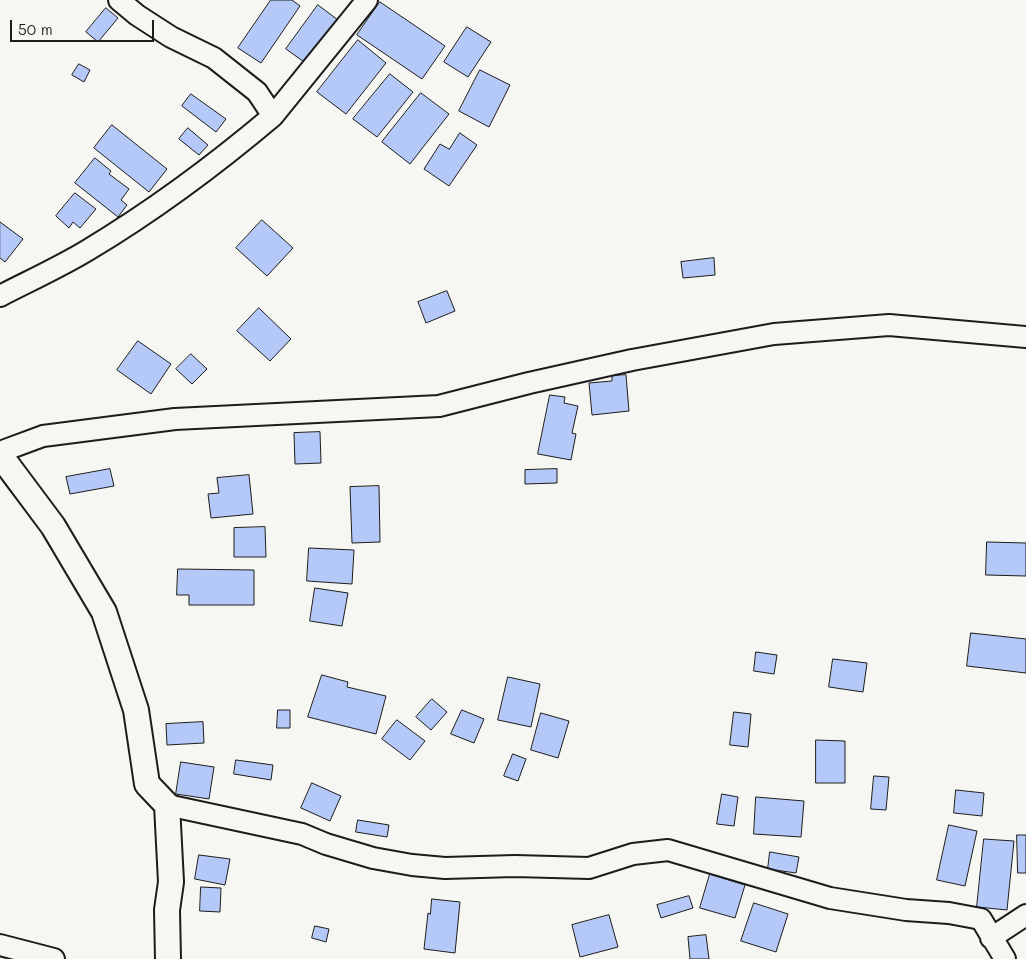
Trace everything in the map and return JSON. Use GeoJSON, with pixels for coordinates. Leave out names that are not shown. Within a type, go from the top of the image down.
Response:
{"type":"FeatureCollection","features":[{"type":"Feature","properties":{"kind":"street"},"geometry":{"type":"LineString","coordinates":[[119,0],[137,15],[172,38],[214,58],[257,92],[273,116]]}},
{"type":"Feature","properties":{"kind":"street"},"geometry":{"type":"LineString","coordinates":[[0,296],[88,250],[226,156],[273,116],[367,0]]}},
{"type":"Feature","properties":{"kind":"street"},"geometry":{"type":"LineString","coordinates":[[1005,959],[981,919],[950,913],[906,910],[830,898],[668,850],[633,854],[590,868],[515,866],[445,868],[373,858],[326,844],[302,834],[167,805],[148,784],[136,710],[104,612],[53,526],[0,454],[42,436],[175,420],[439,406],[623,362],[774,334],[889,325],[1026,337]]}},
{"type":"Feature","properties":{"kind":"street"},"geometry":{"type":"LineString","coordinates":[[167,805],[172,882],[167,910],[168,959]]}},
{"type":"Feature","properties":{"kind":"street"},"geometry":{"type":"LineString","coordinates":[[991,938],[1026,915]]}},
{"type":"Feature","properties":{"kind":"street"},"geometry":{"type":"LineString","coordinates":[[0,945],[54,959]]}},
{"type":"Feature","properties":{"kind":"building"},"geometry":{"type":"Polygon","coordinates":[[[271,0],[292,0],[300,6],[261,63],[238,48],[271,0]]]}},
{"type":"Feature","properties":{"kind":"building"},"geometry":{"type":"Polygon","coordinates":[[[380,2],[445,46],[422,79],[357,35],[380,2]]]}},
{"type":"Feature","properties":{"kind":"building"},"geometry":{"type":"Polygon","coordinates":[[[318,5],[342,23],[311,67],[286,49],[318,5]]]}},
{"type":"Feature","properties":{"kind":"building"},"geometry":{"type":"Polygon","coordinates":[[[106,8],[118,18],[98,42],[86,32],[106,8]]]}},
{"type":"Feature","properties":{"kind":"building"},"geometry":{"type":"Polygon","coordinates":[[[467,27],[491,42],[468,77],[444,62],[467,27]]]}},
{"type":"Feature","properties":{"kind":"building"},"geometry":{"type":"Polygon","coordinates":[[[358,40],[386,63],[346,114],[317,92],[358,40]]]}},
{"type":"Feature","properties":{"kind":"building"},"geometry":{"type":"Polygon","coordinates":[[[79,64],[90,70],[84,82],[72,75],[79,64]]]}},
{"type":"Feature","properties":{"kind":"building"},"geometry":{"type":"Polygon","coordinates":[[[480,70],[510,85],[489,127],[459,111],[480,70]]]}},
{"type":"Feature","properties":{"kind":"building"},"geometry":{"type":"Polygon","coordinates":[[[390,74],[413,92],[377,137],[353,119],[390,74]]]}},
{"type":"Feature","properties":{"kind":"building"},"geometry":{"type":"Polygon","coordinates":[[[421,93],[449,114],[410,164],[382,142],[421,93]]]}},
{"type":"Feature","properties":{"kind":"building"},"geometry":{"type":"Polygon","coordinates":[[[191,94],[226,119],[216,132],[182,106],[191,94]]]}},
{"type":"Feature","properties":{"kind":"building"},"geometry":{"type":"Polygon","coordinates":[[[112,125],[167,169],[149,192],[94,148],[112,125]]]}},
{"type":"Feature","properties":{"kind":"building"},"geometry":{"type":"Polygon","coordinates":[[[188,128],[208,145],[199,155],[179,139],[188,128]]]}},
{"type":"Feature","properties":{"kind":"building"},"geometry":{"type":"Polygon","coordinates":[[[460,133],[477,145],[449,186],[424,169],[440,144],[449,149],[460,133]]]}},
{"type":"Feature","properties":{"kind":"building"},"geometry":{"type":"Polygon","coordinates":[[[95,158],[111,171],[109,174],[129,189],[121,200],[127,205],[118,217],[75,183],[95,158]]]}},
{"type":"Feature","properties":{"kind":"building"},"geometry":{"type":"Polygon","coordinates":[[[75,193],[96,209],[80,228],[73,222],[69,228],[56,216],[75,193]]]}},
{"type":"Feature","properties":{"kind":"building"},"geometry":{"type":"Polygon","coordinates":[[[262,220],[293,248],[267,276],[236,248],[262,220]]]}},
{"type":"Feature","properties":{"kind":"building"},"geometry":{"type":"Polygon","coordinates":[[[0,222],[23,239],[5,262],[0,258],[0,222]]]}},
{"type":"Feature","properties":{"kind":"building"},"geometry":{"type":"Polygon","coordinates":[[[714,258],[715,275],[683,278],[681,262],[714,258]]]}},
{"type":"Feature","properties":{"kind":"building"},"geometry":{"type":"Polygon","coordinates":[[[447,291],[455,311],[426,323],[418,302],[447,291]]]}},
{"type":"Feature","properties":{"kind":"building"},"geometry":{"type":"Polygon","coordinates":[[[259,308],[291,339],[270,361],[237,331],[259,308]]]}},
{"type":"Feature","properties":{"kind":"building"},"geometry":{"type":"Polygon","coordinates":[[[138,341],[171,364],[151,394],[117,370],[138,341]]]}},
{"type":"Feature","properties":{"kind":"building"},"geometry":{"type":"Polygon","coordinates":[[[191,354],[207,369],[192,384],[176,369],[191,354]]]}},
{"type":"Feature","properties":{"kind":"building"},"geometry":{"type":"Polygon","coordinates":[[[626,375],[629,411],[592,415],[589,383],[612,381],[612,376],[626,375]]]}},
{"type":"Feature","properties":{"kind":"building"},"geometry":{"type":"Polygon","coordinates":[[[550,395],[565,397],[564,403],[578,406],[572,433],[576,434],[571,460],[538,454],[550,395]]]}},
{"type":"Feature","properties":{"kind":"building"},"geometry":{"type":"Polygon","coordinates":[[[320,432],[321,463],[295,464],[294,433],[320,432]]]}},
{"type":"Feature","properties":{"kind":"building"},"geometry":{"type":"Polygon","coordinates":[[[110,469],[114,486],[70,494],[66,477],[110,469]]]}},
{"type":"Feature","properties":{"kind":"building"},"geometry":{"type":"Polygon","coordinates":[[[557,469],[557,483],[525,484],[525,470],[557,469]]]}},
{"type":"Feature","properties":{"kind":"building"},"geometry":{"type":"Polygon","coordinates":[[[249,475],[253,514],[211,518],[208,494],[219,493],[217,478],[249,475]]]}},
{"type":"Feature","properties":{"kind":"building"},"geometry":{"type":"Polygon","coordinates":[[[379,486],[380,542],[352,543],[350,487],[379,486]]]}},
{"type":"Feature","properties":{"kind":"building"},"geometry":{"type":"Polygon","coordinates":[[[265,527],[266,557],[234,557],[234,528],[265,527]]]}},
{"type":"Feature","properties":{"kind":"building"},"geometry":{"type":"Polygon","coordinates":[[[987,542],[1026,543],[1026,576],[986,575],[987,542]]]}},
{"type":"Feature","properties":{"kind":"building"},"geometry":{"type":"Polygon","coordinates":[[[309,548],[354,550],[352,584],[307,581],[309,548]]]}},
{"type":"Feature","properties":{"kind":"building"},"geometry":{"type":"Polygon","coordinates":[[[178,569],[254,570],[254,605],[189,605],[189,595],[177,595],[178,569]]]}},
{"type":"Feature","properties":{"kind":"building"},"geometry":{"type":"Polygon","coordinates":[[[315,588],[348,593],[342,626],[310,621],[315,588]]]}},
{"type":"Feature","properties":{"kind":"building"},"geometry":{"type":"Polygon","coordinates":[[[971,633],[1026,639],[1026,673],[967,666],[971,633]]]}},
{"type":"Feature","properties":{"kind":"building"},"geometry":{"type":"Polygon","coordinates":[[[756,652],[777,655],[774,674],[754,671],[756,652]]]}},
{"type":"Feature","properties":{"kind":"building"},"geometry":{"type":"Polygon","coordinates":[[[833,659],[867,663],[863,692],[829,687],[833,659]]]}},
{"type":"Feature","properties":{"kind":"building"},"geometry":{"type":"Polygon","coordinates":[[[322,675],[348,682],[347,687],[386,696],[376,734],[308,717],[322,675]]]}},
{"type":"Feature","properties":{"kind":"building"},"geometry":{"type":"Polygon","coordinates":[[[508,677],[540,684],[531,727],[498,720],[508,677]]]}},
{"type":"Feature","properties":{"kind":"building"},"geometry":{"type":"Polygon","coordinates":[[[432,699],[447,712],[431,730],[416,717],[432,699]]]}},
{"type":"Feature","properties":{"kind":"building"},"geometry":{"type":"Polygon","coordinates":[[[278,710],[290,710],[290,728],[277,728],[278,710]]]}},
{"type":"Feature","properties":{"kind":"building"},"geometry":{"type":"Polygon","coordinates":[[[462,710],[484,719],[474,743],[451,734],[462,710]]]}},
{"type":"Feature","properties":{"kind":"building"},"geometry":{"type":"Polygon","coordinates":[[[734,712],[751,714],[748,747],[730,745],[734,712]]]}},
{"type":"Feature","properties":{"kind":"building"},"geometry":{"type":"Polygon","coordinates":[[[541,713],[569,721],[558,758],[531,750],[541,713]]]}},
{"type":"Feature","properties":{"kind":"building"},"geometry":{"type":"Polygon","coordinates":[[[397,720],[425,741],[410,760],[382,739],[397,720]]]}},
{"type":"Feature","properties":{"kind":"building"},"geometry":{"type":"Polygon","coordinates":[[[203,722],[204,743],[167,745],[166,724],[203,722]]]}},
{"type":"Feature","properties":{"kind":"building"},"geometry":{"type":"Polygon","coordinates":[[[816,740],[845,741],[845,783],[816,783],[816,740]]]}},
{"type":"Feature","properties":{"kind":"building"},"geometry":{"type":"Polygon","coordinates":[[[513,754],[526,759],[518,781],[504,776],[513,754]]]}},
{"type":"Feature","properties":{"kind":"building"},"geometry":{"type":"Polygon","coordinates":[[[236,760],[273,765],[271,780],[234,774],[236,760]]]}},
{"type":"Feature","properties":{"kind":"building"},"geometry":{"type":"Polygon","coordinates":[[[181,762],[214,767],[209,799],[176,794],[181,762]]]}},
{"type":"Feature","properties":{"kind":"building"},"geometry":{"type":"Polygon","coordinates":[[[874,776],[889,777],[886,810],[871,809],[874,776]]]}},
{"type":"Feature","properties":{"kind":"building"},"geometry":{"type":"Polygon","coordinates":[[[312,783],[341,796],[330,821],[301,808],[312,783]]]}},
{"type":"Feature","properties":{"kind":"building"},"geometry":{"type":"Polygon","coordinates":[[[956,790],[984,793],[982,816],[954,813],[956,790]]]}},
{"type":"Feature","properties":{"kind":"building"},"geometry":{"type":"Polygon","coordinates":[[[722,794],[738,797],[734,826],[717,824],[722,794]]]}},
{"type":"Feature","properties":{"kind":"building"},"geometry":{"type":"Polygon","coordinates":[[[756,797],[804,801],[801,837],[754,834],[756,797]]]}},
{"type":"Feature","properties":{"kind":"building"},"geometry":{"type":"Polygon","coordinates":[[[358,820],[389,825],[387,837],[356,832],[358,820]]]}},
{"type":"Feature","properties":{"kind":"building"},"geometry":{"type":"Polygon","coordinates":[[[949,825],[977,831],[965,886],[937,880],[949,825]]]}},
{"type":"Feature","properties":{"kind":"building"},"geometry":{"type":"Polygon","coordinates":[[[1017,835],[1026,835],[1026,873],[1018,873],[1017,835]]]}},
{"type":"Feature","properties":{"kind":"building"},"geometry":{"type":"Polygon","coordinates":[[[984,839],[1014,841],[1007,910],[977,907],[984,839]]]}},
{"type":"Feature","properties":{"kind":"building"},"geometry":{"type":"Polygon","coordinates":[[[770,852],[799,857],[796,873],[768,869],[770,852]]]}},
{"type":"Feature","properties":{"kind":"building"},"geometry":{"type":"Polygon","coordinates":[[[199,855],[230,859],[225,885],[195,879],[199,855]]]}},
{"type":"Feature","properties":{"kind":"building"},"geometry":{"type":"Polygon","coordinates":[[[710,874],[745,885],[735,918],[700,908],[710,874]]]}},
{"type":"Feature","properties":{"kind":"building"},"geometry":{"type":"Polygon","coordinates":[[[201,887],[221,888],[220,912],[200,911],[201,887]]]}},
{"type":"Feature","properties":{"kind":"building"},"geometry":{"type":"Polygon","coordinates":[[[689,896],[693,908],[661,918],[657,905],[689,896]]]}},
{"type":"Feature","properties":{"kind":"building"},"geometry":{"type":"Polygon","coordinates":[[[432,899],[460,902],[455,953],[424,949],[428,913],[430,914],[432,899]]]}},
{"type":"Feature","properties":{"kind":"building"},"geometry":{"type":"Polygon","coordinates":[[[754,903],[788,914],[776,952],[741,941],[754,903]]]}},
{"type":"Feature","properties":{"kind":"building"},"geometry":{"type":"Polygon","coordinates":[[[609,915],[618,947],[580,957],[572,925],[609,915]]]}},
{"type":"Feature","properties":{"kind":"building"},"geometry":{"type":"Polygon","coordinates":[[[315,926],[329,929],[326,942],[312,938],[315,926]]]}},
{"type":"Feature","properties":{"kind":"building"},"geometry":{"type":"Polygon","coordinates":[[[706,935],[709,959],[690,959],[688,937],[706,935]]]}}]}
